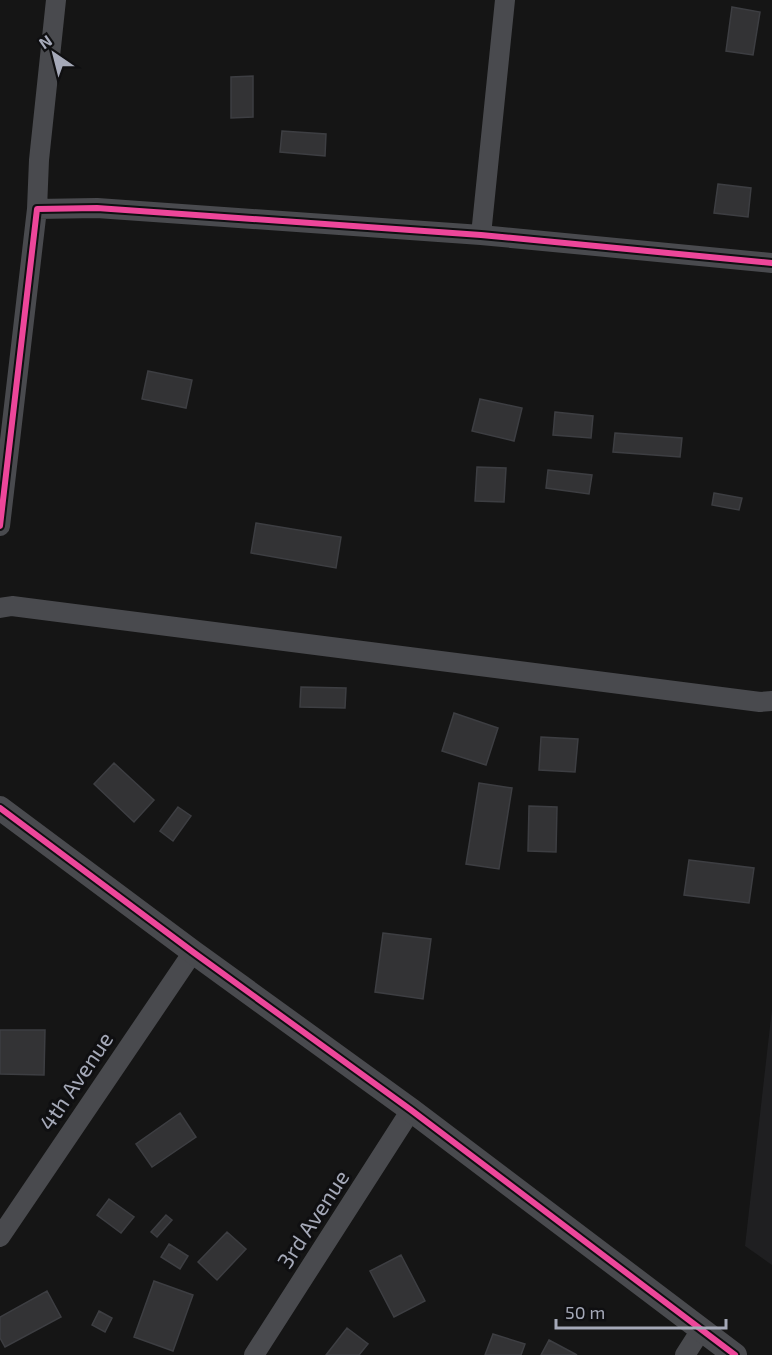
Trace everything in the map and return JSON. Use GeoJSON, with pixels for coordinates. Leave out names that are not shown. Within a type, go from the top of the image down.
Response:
{"type":"FeatureCollection","features":[{"type":"Feature","properties":{"kind":"street"},"geometry":{"type":"LineString","coordinates":[[0,526],[37,208],[39,160],[56,0]]}},
{"type":"Feature","properties":{"kind":"street"},"geometry":{"type":"LineString","coordinates":[[481,235],[505,0]]}},
{"type":"Feature","properties":{"kind":"street"},"geometry":{"type":"LineString","coordinates":[[37,208],[97,208],[481,235],[772,263]]}},
{"type":"Feature","properties":{"kind":"street"},"geometry":{"type":"LineString","coordinates":[[0,608],[12,606],[748,700],[772,701]]}},
{"type":"Feature","properties":{"kind":"street"},"geometry":{"type":"LineString","coordinates":[[0,808],[411,1110],[735,1355]]}},
{"type":"Feature","properties":{"kind":"street","name":"4th Avenue"},"geometry":{"type":"LineString","coordinates":[[0,1237],[193,952]]}},
{"type":"Feature","properties":{"kind":"street","name":"3rd Avenue"},"geometry":{"type":"LineString","coordinates":[[254,1355],[411,1110]]}},
{"type":"Feature","properties":{"kind":"street"},"geometry":{"type":"LineString","coordinates":[[685,1355],[701,1330]]}},
{"type":"Feature","properties":{"kind":"shaded area"},"geometry":{"type":"Polygon","coordinates":[[[772,1009],[772,1265],[745,1246],[772,1009]]]}},
{"type":"Feature","properties":{"kind":"building"},"geometry":{"type":"Polygon","coordinates":[[[732,7],[760,12],[753,55],[726,51],[732,7]]]}},
{"type":"Feature","properties":{"kind":"building"},"geometry":{"type":"Polygon","coordinates":[[[253,76],[253,117],[231,118],[231,77],[253,76]]]}},
{"type":"Feature","properties":{"kind":"building"},"geometry":{"type":"Polygon","coordinates":[[[282,131],[326,134],[325,156],[280,152],[282,131]]]}},
{"type":"Feature","properties":{"kind":"building"},"geometry":{"type":"Polygon","coordinates":[[[718,184],[751,188],[748,217],[714,213],[718,184]]]}},
{"type":"Feature","properties":{"kind":"building"},"geometry":{"type":"Polygon","coordinates":[[[148,371],[192,380],[186,408],[142,399],[148,371]]]}},
{"type":"Feature","properties":{"kind":"building"},"geometry":{"type":"Polygon","coordinates":[[[480,399],[522,408],[514,441],[472,431],[480,399]]]}},
{"type":"Feature","properties":{"kind":"building"},"geometry":{"type":"Polygon","coordinates":[[[555,412],[593,416],[591,438],[553,435],[555,412]]]}},
{"type":"Feature","properties":{"kind":"building"},"geometry":{"type":"Polygon","coordinates":[[[615,433],[682,438],[680,457],[613,452],[615,433]]]}},
{"type":"Feature","properties":{"kind":"building"},"geometry":{"type":"Polygon","coordinates":[[[477,467],[506,468],[504,502],[475,501],[477,467]]]}},
{"type":"Feature","properties":{"kind":"building"},"geometry":{"type":"Polygon","coordinates":[[[548,470],[592,475],[589,494],[546,488],[548,470]]]}},
{"type":"Feature","properties":{"kind":"building"},"geometry":{"type":"Polygon","coordinates":[[[714,493],[742,498],[739,510],[712,505],[714,493]]]}},
{"type":"Feature","properties":{"kind":"building"},"geometry":{"type":"Polygon","coordinates":[[[256,523],[341,537],[336,568],[251,553],[256,523]]]}},
{"type":"Feature","properties":{"kind":"building"},"geometry":{"type":"Polygon","coordinates":[[[301,687],[346,688],[345,708],[300,707],[301,687]]]}},
{"type":"Feature","properties":{"kind":"building"},"geometry":{"type":"Polygon","coordinates":[[[454,713],[498,728],[486,765],[442,751],[454,713]]]}},
{"type":"Feature","properties":{"kind":"building"},"geometry":{"type":"Polygon","coordinates":[[[541,737],[578,739],[575,772],[539,770],[541,737]]]}},
{"type":"Feature","properties":{"kind":"building"},"geometry":{"type":"Polygon","coordinates":[[[114,763],[154,800],[134,822],[94,784],[114,763]]]}},
{"type":"Feature","properties":{"kind":"building"},"geometry":{"type":"Polygon","coordinates":[[[479,783],[512,788],[499,869],[466,864],[479,783]]]}},
{"type":"Feature","properties":{"kind":"building"},"geometry":{"type":"Polygon","coordinates":[[[529,806],[557,807],[556,852],[528,851],[529,806]]]}},
{"type":"Feature","properties":{"kind":"building"},"geometry":{"type":"Polygon","coordinates":[[[178,807],[191,816],[173,841],[160,831],[178,807]]]}},
{"type":"Feature","properties":{"kind":"building"},"geometry":{"type":"Polygon","coordinates":[[[689,860],[754,868],[749,903],[684,895],[689,860]]]}},
{"type":"Feature","properties":{"kind":"building"},"geometry":{"type":"Polygon","coordinates":[[[383,933],[431,939],[423,999],[375,992],[383,933]]]}},
{"type":"Feature","properties":{"kind":"building"},"geometry":{"type":"Polygon","coordinates":[[[0,1030],[45,1030],[44,1075],[0,1074],[0,1030]]]}},
{"type":"Feature","properties":{"kind":"building"},"geometry":{"type":"Polygon","coordinates":[[[180,1113],[196,1137],[152,1167],[136,1144],[180,1113]]]}},
{"type":"Feature","properties":{"kind":"building"},"geometry":{"type":"Polygon","coordinates":[[[109,1199],[134,1217],[121,1233],[97,1215],[109,1199]]]}},
{"type":"Feature","properties":{"kind":"building"},"geometry":{"type":"Polygon","coordinates":[[[166,1215],[172,1220],[157,1237],[151,1232],[166,1215]]]}},
{"type":"Feature","properties":{"kind":"building"},"geometry":{"type":"Polygon","coordinates":[[[227,1232],[246,1249],[217,1280],[198,1262],[227,1232]]]}},
{"type":"Feature","properties":{"kind":"building"},"geometry":{"type":"Polygon","coordinates":[[[169,1244],[188,1256],[180,1269],[161,1257],[169,1244]]]}},
{"type":"Feature","properties":{"kind":"building"},"geometry":{"type":"Polygon","coordinates":[[[401,1255],[425,1301],[394,1317],[370,1271],[401,1255]]]}},
{"type":"Feature","properties":{"kind":"building"},"geometry":{"type":"Polygon","coordinates":[[[154,1281],[193,1295],[173,1351],[134,1337],[154,1281]]]}},
{"type":"Feature","properties":{"kind":"building"},"geometry":{"type":"Polygon","coordinates":[[[47,1291],[61,1317],[5,1347],[0,1338],[0,1317],[47,1291]]]}},
{"type":"Feature","properties":{"kind":"building"},"geometry":{"type":"Polygon","coordinates":[[[99,1311],[112,1318],[105,1332],[92,1325],[99,1311]]]}},
{"type":"Feature","properties":{"kind":"building"},"geometry":{"type":"Polygon","coordinates":[[[347,1328],[368,1344],[359,1355],[326,1355],[347,1328]]]}},
{"type":"Feature","properties":{"kind":"building"},"geometry":{"type":"Polygon","coordinates":[[[493,1334],[525,1344],[521,1355],[485,1355],[493,1334]]]}},
{"type":"Feature","properties":{"kind":"building"},"geometry":{"type":"Polygon","coordinates":[[[549,1340],[577,1355],[541,1355],[549,1340]]]}},
{"type":"Feature","properties":{"kind":"cycle path"},"geometry":{"type":"LineString","coordinates":[[0,526],[37,209],[97,208],[481,235],[772,263]]}},
{"type":"Feature","properties":{"kind":"cycle path"},"geometry":{"type":"LineString","coordinates":[[0,808],[411,1110],[735,1355]]}}]}
